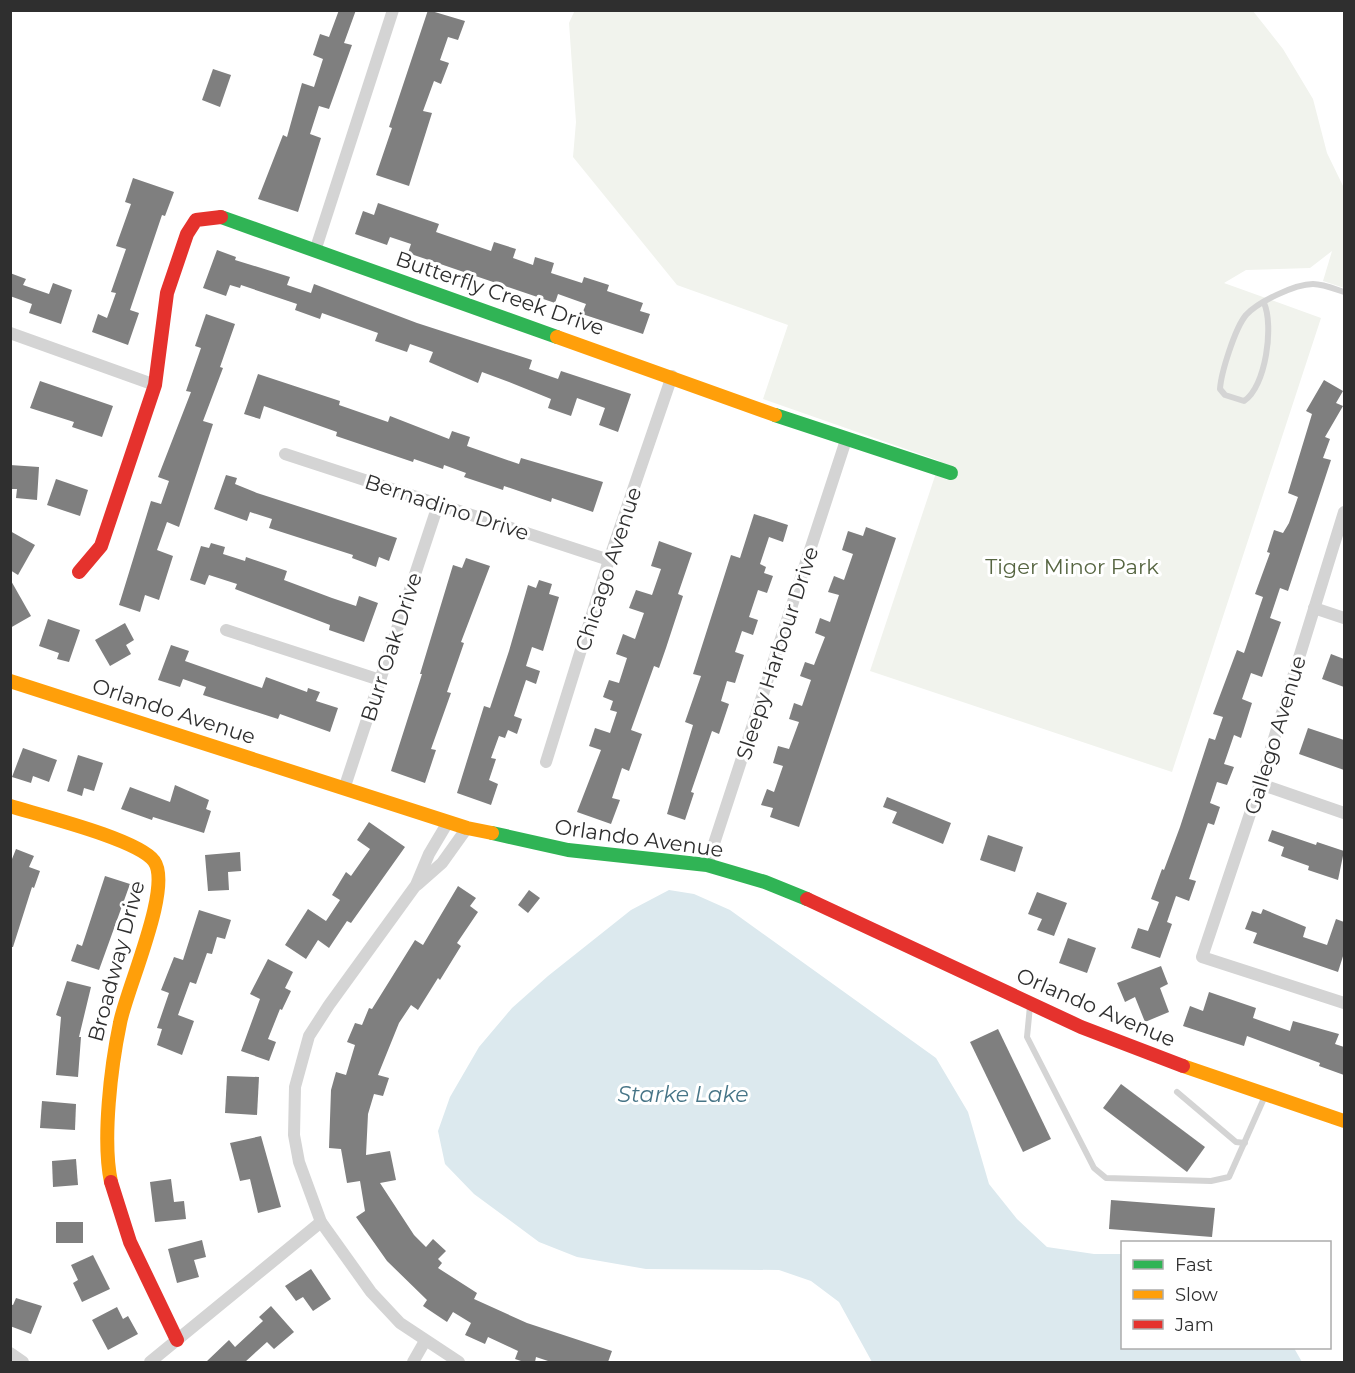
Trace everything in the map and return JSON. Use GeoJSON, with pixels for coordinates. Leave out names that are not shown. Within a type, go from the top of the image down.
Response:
{"type":"FeatureCollection","features":[{"type":"Feature","properties":{"kind":"street"},"geometry":{"type":"LineString","coordinates":[[315,251],[393,10]]}},
{"type":"Feature","properties":{"kind":"street","name":"Butterfly Creek Drive"},"geometry":{"type":"LineString","coordinates":[[155,385],[167,293],[187,234],[196,220],[217,216],[672,376],[846,440],[951,473]]}},
{"type":"Feature","properties":{"kind":"street"},"geometry":{"type":"LineString","coordinates":[[10,333],[155,385],[100,546],[79,572]]}},
{"type":"Feature","properties":{"kind":"street","name":"Chicago Avenue"},"geometry":{"type":"LineString","coordinates":[[546,762],[609,560],[672,376]]}},
{"type":"Feature","properties":{"kind":"street","name":"Sleepy Harbour Drive"},"geometry":{"type":"LineString","coordinates":[[707,866],[846,440]]}},
{"type":"Feature","properties":{"kind":"street","name":"Bernadino Drive"},"geometry":{"type":"LineString","coordinates":[[285,454],[609,560]]}},
{"type":"Feature","properties":{"kind":"street","name":"Burr Oak Drive"},"geometry":{"type":"LineString","coordinates":[[344,789],[438,505]]}},
{"type":"Feature","properties":{"kind":"street","name":"Gallego Avenue"},"geometry":{"type":"LineString","coordinates":[[1344,512],[1260,784],[1202,957],[1344,1003]]}},
{"type":"Feature","properties":{"kind":"street"},"geometry":{"type":"LineString","coordinates":[[1314,608],[1344,618]]}},
{"type":"Feature","properties":{"kind":"street"},"geometry":{"type":"LineString","coordinates":[[226,630],[380,680]]}},
{"type":"Feature","properties":{"kind":"street","name":"Orlando Avenue"},"geometry":{"type":"LineString","coordinates":[[10,681],[467,828],[568,850],[707,866],[765,882],[816,903],[1030,1003],[1148,1054],[1344,1121]]}},
{"type":"Feature","properties":{"kind":"street"},"geometry":{"type":"LineString","coordinates":[[1260,784],[1344,813]]}},
{"type":"Feature","properties":{"kind":"street","name":"Broadway Drive"},"geometry":{"type":"LineString","coordinates":[[10,806],[131,846],[154,861],[160,873],[157,904],[126,994],[112,1055],[108,1117],[110,1178],[124,1228],[148,1286],[177,1340]]}},
{"type":"Feature","properties":{"kind":"street"},"geometry":{"type":"LineString","coordinates":[[448,822],[429,854],[416,885],[309,1036],[295,1087],[294,1135],[299,1162],[321,1222],[371,1292],[400,1323],[459,1362]]}},
{"type":"Feature","properties":{"kind":"street"},"geometry":{"type":"LineString","coordinates":[[416,885],[442,863],[467,828]]}},
{"type":"Feature","properties":{"kind":"street"},"geometry":{"type":"LineString","coordinates":[[150,1362],[321,1222]]}},
{"type":"Feature","properties":{"kind":"street"},"geometry":{"type":"LineString","coordinates":[[413,1362],[425,1341]]}},
{"type":"Feature","properties":{"kind":"street"},"geometry":{"type":"LineString","coordinates":[[10,1353],[23,1362]]}},
{"type":"Feature","properties":{"kind":"lane"},"geometry":{"type":"LineString","coordinates":[[1264,303],[1269,315],[1268,343],[1254,391],[1244,402],[1225,395],[1220,389],[1245,316],[1264,303],[1292,288],[1313,284],[1344,292]]}},
{"type":"Feature","properties":{"kind":"lane"},"geometry":{"type":"LineString","coordinates":[[1030,1003],[1027,1037],[1094,1168],[1106,1178],[1210,1180],[1229,1177],[1265,1095]]}},
{"type":"Feature","properties":{"kind":"lane"},"geometry":{"type":"LineString","coordinates":[[1177,1092],[1236,1142],[1245,1143]]}},
{"type":"Feature","properties":{"kind":"green space","name":"Tiger Minor Park"},"geometry":{"type":"Polygon","coordinates":[[[575,10],[1253,11],[1283,49],[1313,99],[1327,153],[1344,188],[1344,288],[1323,281],[1332,251],[1310,268],[1246,270],[1224,283],[1321,318],[1172,772],[870,671],[940,461],[763,399],[788,325],[677,285],[573,157],[576,122],[569,23],[575,10]]]}},
{"type":"Feature","properties":{"kind":"water","name":"Starke Lake"},"geometry":{"type":"Polygon","coordinates":[[[669,890],[694,894],[730,910],[936,1058],[968,1112],[989,1184],[1017,1219],[1047,1247],[1094,1254],[1121,1254],[1121,1349],[1295,1349],[1302,1362],[872,1362],[839,1302],[811,1281],[779,1270],[646,1269],[577,1257],[539,1242],[474,1194],[445,1164],[438,1131],[450,1097],[479,1047],[512,1008],[548,976],[631,910],[669,890]]]}},
{"type":"Feature","properties":{"kind":"building"},"geometry":{"type":"Polygon","coordinates":[[[339,10],[356,10],[344,43],[352,45],[329,109],[319,106],[310,134],[321,138],[298,212],[258,199],[283,135],[287,137],[302,83],[314,87],[323,59],[313,55],[320,34],[329,37],[339,10]]]}},
{"type":"Feature","properties":{"kind":"building"},"geometry":{"type":"Polygon","coordinates":[[[428,10],[465,21],[458,40],[448,37],[440,60],[449,63],[441,84],[434,81],[423,111],[432,113],[409,186],[376,175],[392,128],[389,127],[428,10]]]}},
{"type":"Feature","properties":{"kind":"building"},"geometry":{"type":"Polygon","coordinates":[[[213,69],[231,75],[220,107],[202,100],[213,69]]]}},
{"type":"Feature","properties":{"kind":"building"},"geometry":{"type":"Polygon","coordinates":[[[133,178],[174,192],[165,216],[162,215],[130,310],[139,313],[128,345],[92,332],[98,314],[107,318],[116,293],[111,292],[126,249],[116,246],[131,204],[125,202],[133,178]]]}},
{"type":"Feature","properties":{"kind":"building"},"geometry":{"type":"Polygon","coordinates":[[[378,203],[439,224],[436,232],[491,251],[494,242],[516,249],[513,258],[533,265],[535,257],[554,263],[551,273],[582,283],[584,277],[609,285],[607,291],[643,303],[640,311],[650,314],[643,334],[582,314],[586,304],[558,294],[555,303],[408,253],[411,244],[390,237],[387,245],[355,234],[363,211],[374,215],[378,203]]]}},
{"type":"Feature","properties":{"kind":"building"},"geometry":{"type":"Polygon","coordinates":[[[217,250],[236,257],[235,260],[290,277],[287,285],[311,293],[314,284],[417,323],[532,360],[529,369],[558,379],[561,371],[631,394],[618,432],[599,425],[605,408],[577,398],[571,416],[548,408],[551,399],[482,372],[478,383],[429,362],[433,352],[410,344],[407,352],[375,341],[378,333],[322,313],[320,319],[295,310],[297,304],[241,285],[240,288],[230,285],[226,296],[203,288],[217,250]]]}},
{"type":"Feature","properties":{"kind":"building"},"geometry":{"type":"Polygon","coordinates":[[[10,273],[26,279],[23,285],[49,294],[53,283],[72,290],[61,324],[29,313],[32,304],[10,296],[10,273]]]}},
{"type":"Feature","properties":{"kind":"building"},"geometry":{"type":"Polygon","coordinates":[[[206,314],[235,324],[220,367],[223,368],[203,421],[213,424],[179,527],[167,522],[157,550],[173,556],[159,600],[145,595],[140,612],[119,605],[151,501],[161,504],[169,481],[158,477],[191,392],[186,391],[201,348],[195,346],[206,314]]]}},
{"type":"Feature","properties":{"kind":"building"},"geometry":{"type":"Polygon","coordinates":[[[258,374],[340,401],[339,405],[388,422],[390,416],[449,439],[452,431],[470,437],[467,446],[519,464],[521,458],[603,482],[593,512],[552,498],[551,502],[504,486],[503,490],[464,477],[466,473],[444,465],[443,469],[414,459],[413,462],[336,436],[337,432],[264,406],[260,419],[244,414],[258,374]]]}},
{"type":"Feature","properties":{"kind":"building"},"geometry":{"type":"Polygon","coordinates":[[[1324,380],[1343,391],[1336,403],[1343,406],[1325,437],[1330,439],[1323,458],[1331,460],[1288,591],[1280,588],[1270,618],[1281,622],[1262,677],[1251,673],[1242,699],[1252,703],[1241,738],[1234,735],[1224,764],[1234,767],[1227,785],[1217,782],[1210,803],[1220,807],[1214,825],[1208,823],[1189,879],[1196,881],[1189,901],[1176,896],[1167,922],[1172,924],[1160,958],[1131,948],[1138,928],[1148,931],[1159,902],[1151,899],[1180,827],[1209,738],[1215,740],[1223,717],[1213,714],[1237,650],[1244,653],[1263,597],[1255,594],[1270,553],[1267,552],[1274,530],[1283,533],[1298,497],[1288,493],[1312,414],[1306,411],[1324,380]]]}},
{"type":"Feature","properties":{"kind":"building"},"geometry":{"type":"Polygon","coordinates":[[[40,381],[113,406],[102,437],[72,427],[74,422],[30,408],[40,381]]]}},
{"type":"Feature","properties":{"kind":"building"},"geometry":{"type":"Polygon","coordinates":[[[10,465],[39,467],[37,500],[16,498],[17,489],[10,489],[10,465]]]}},
{"type":"Feature","properties":{"kind":"building"},"geometry":{"type":"Polygon","coordinates":[[[226,475],[237,478],[235,484],[257,493],[397,538],[389,561],[379,557],[376,567],[352,558],[353,555],[269,528],[272,519],[250,512],[247,521],[214,509],[226,475]]]}},
{"type":"Feature","properties":{"kind":"building"},"geometry":{"type":"Polygon","coordinates":[[[56,479],[88,490],[80,516],[47,505],[56,479]]]}},
{"type":"Feature","properties":{"kind":"building"},"geometry":{"type":"Polygon","coordinates":[[[754,514],[788,525],[783,542],[769,537],[760,564],[766,567],[764,573],[773,576],[767,593],[758,590],[749,617],[758,620],[753,635],[742,631],[735,652],[744,655],[735,683],[727,681],[721,701],[729,704],[719,734],[712,731],[691,792],[694,793],[685,820],[667,814],[693,725],[685,722],[701,676],[693,674],[731,555],[740,558],[754,514]]]}},
{"type":"Feature","properties":{"kind":"building"},"geometry":{"type":"Polygon","coordinates":[[[866,527],[896,538],[799,827],[770,817],[773,808],[761,805],[767,789],[774,792],[783,766],[773,763],[778,746],[789,749],[799,722],[789,719],[794,703],[802,706],[811,680],[800,676],[805,662],[814,665],[825,637],[815,633],[820,618],[830,622],[839,595],[828,592],[834,576],[844,580],[853,554],[842,550],[848,531],[863,536],[866,527]]]}},
{"type":"Feature","properties":{"kind":"building"},"geometry":{"type":"Polygon","coordinates":[[[10,531],[35,545],[18,575],[10,570],[10,531]]]}},
{"type":"Feature","properties":{"kind":"building"},"geometry":{"type":"Polygon","coordinates":[[[659,541],[692,553],[678,594],[683,596],[666,648],[659,668],[654,666],[631,730],[642,734],[629,771],[622,768],[612,798],[620,800],[611,824],[577,812],[601,750],[589,746],[595,728],[610,733],[617,712],[610,710],[613,701],[603,697],[609,680],[619,683],[627,658],[616,654],[623,634],[635,639],[644,613],[629,608],[636,590],[652,595],[661,569],[651,566],[659,541]]]}},
{"type":"Feature","properties":{"kind":"building"},"geometry":{"type":"Polygon","coordinates":[[[211,543],[225,547],[223,554],[245,561],[246,557],[287,571],[284,580],[332,598],[356,606],[359,596],[378,603],[364,642],[329,630],[330,625],[235,589],[237,584],[209,575],[205,585],[190,580],[201,546],[209,548],[211,543]]]}},
{"type":"Feature","properties":{"kind":"building"},"geometry":{"type":"Polygon","coordinates":[[[466,558],[490,566],[461,642],[464,643],[447,692],[451,693],[431,749],[436,750],[425,783],[391,771],[453,565],[462,568],[466,558]]]}},
{"type":"Feature","properties":{"kind":"building"},"geometry":{"type":"Polygon","coordinates":[[[10,579],[31,616],[10,628],[10,579]]]}},
{"type":"Feature","properties":{"kind":"building"},"geometry":{"type":"Polygon","coordinates":[[[539,580],[552,584],[549,594],[559,597],[543,651],[532,647],[526,666],[540,671],[536,684],[526,680],[514,716],[522,719],[517,734],[508,730],[505,738],[499,736],[491,758],[496,759],[489,780],[498,784],[491,805],[457,793],[484,706],[490,708],[528,585],[536,588],[539,580]]]}},
{"type":"Feature","properties":{"kind":"building"},"geometry":{"type":"Polygon","coordinates":[[[48,619],[80,630],[69,662],[57,659],[59,653],[39,646],[48,619]]]}},
{"type":"Feature","properties":{"kind":"building"},"geometry":{"type":"Polygon","coordinates":[[[125,623],[134,640],[126,645],[131,654],[110,666],[95,640],[125,623]]]}},
{"type":"Feature","properties":{"kind":"building"},"geometry":{"type":"Polygon","coordinates":[[[171,645],[189,651],[185,661],[262,688],[266,677],[307,692],[308,688],[320,692],[316,701],[338,708],[330,732],[280,714],[278,719],[203,695],[206,687],[183,679],[180,687],[158,680],[171,645]]]}},
{"type":"Feature","properties":{"kind":"building"},"geometry":{"type":"Polygon","coordinates":[[[1331,654],[1344,659],[1344,687],[1322,679],[1331,654]]]}},
{"type":"Feature","properties":{"kind":"building"},"geometry":{"type":"Polygon","coordinates":[[[1308,728],[1344,740],[1344,770],[1299,754],[1308,728]]]}},
{"type":"Feature","properties":{"kind":"building"},"geometry":{"type":"Polygon","coordinates":[[[23,748],[57,760],[49,782],[33,776],[31,783],[12,777],[23,748]]]}},
{"type":"Feature","properties":{"kind":"building"},"geometry":{"type":"Polygon","coordinates":[[[78,755],[103,763],[94,791],[84,788],[82,796],[67,791],[78,755]]]}},
{"type":"Feature","properties":{"kind":"building"},"geometry":{"type":"Polygon","coordinates":[[[175,785],[209,800],[206,809],[211,811],[204,833],[153,817],[152,820],[121,809],[130,787],[170,802],[175,785]]]}},
{"type":"Feature","properties":{"kind":"building"},"geometry":{"type":"Polygon","coordinates":[[[887,797],[951,823],[943,844],[892,823],[897,812],[883,807],[887,797]]]}},
{"type":"Feature","properties":{"kind":"building"},"geometry":{"type":"Polygon","coordinates":[[[369,822],[405,847],[351,923],[347,921],[329,948],[318,940],[306,959],[285,945],[308,909],[326,921],[340,900],[332,895],[346,872],[351,876],[370,849],[357,840],[369,822]]]}},
{"type":"Feature","properties":{"kind":"building"},"geometry":{"type":"Polygon","coordinates":[[[1272,830],[1316,845],[1317,842],[1344,851],[1338,880],[1308,870],[1309,866],[1281,856],[1284,847],[1268,841],[1272,830]]]}},
{"type":"Feature","properties":{"kind":"building"},"geometry":{"type":"Polygon","coordinates":[[[988,835],[1023,847],[1015,872],[980,860],[988,835]]]}},
{"type":"Feature","properties":{"kind":"building"},"geometry":{"type":"Polygon","coordinates":[[[16,849],[34,856],[29,867],[40,871],[34,888],[32,887],[13,947],[10,947],[10,864],[16,849]]]}},
{"type":"Feature","properties":{"kind":"building"},"geometry":{"type":"Polygon","coordinates":[[[240,852],[241,871],[228,872],[229,890],[208,891],[205,855],[240,852]]]}},
{"type":"Feature","properties":{"kind":"building"},"geometry":{"type":"Polygon","coordinates":[[[105,876],[130,884],[99,970],[71,961],[77,944],[82,946],[105,876]]]}},
{"type":"Feature","properties":{"kind":"building"},"geometry":{"type":"Polygon","coordinates":[[[458,886],[476,898],[470,906],[478,912],[457,943],[461,946],[440,980],[438,978],[418,1010],[411,1005],[399,1023],[378,1075],[389,1078],[383,1096],[374,1094],[368,1114],[366,1155],[390,1151],[396,1180],[380,1183],[414,1235],[426,1247],[433,1239],[446,1251],[438,1259],[442,1263],[438,1268],[477,1293],[474,1299],[527,1323],[612,1351],[608,1362],[551,1362],[536,1357],[535,1362],[524,1362],[515,1359],[518,1351],[488,1337],[485,1344],[465,1335],[471,1323],[453,1312],[447,1322],[423,1306],[427,1300],[387,1261],[356,1217],[365,1211],[360,1181],[347,1183],[341,1149],[329,1148],[331,1090],[336,1072],[346,1075],[355,1045],[347,1042],[355,1023],[362,1025],[369,1008],[372,1009],[415,940],[423,945],[458,886]]]}},
{"type":"Feature","properties":{"kind":"building"},"geometry":{"type":"Polygon","coordinates":[[[529,890],[540,898],[528,913],[518,905],[529,890]]]}},
{"type":"Feature","properties":{"kind":"building"},"geometry":{"type":"Polygon","coordinates":[[[1037,892],[1067,903],[1054,936],[1037,930],[1042,919],[1028,914],[1037,892]]]}},
{"type":"Feature","properties":{"kind":"building"},"geometry":{"type":"Polygon","coordinates":[[[1263,909],[1306,927],[1303,937],[1327,945],[1336,919],[1344,922],[1344,953],[1338,972],[1253,943],[1257,933],[1245,929],[1252,911],[1261,914],[1263,909]]]}},
{"type":"Feature","properties":{"kind":"building"},"geometry":{"type":"Polygon","coordinates":[[[199,910],[231,920],[225,939],[217,937],[212,954],[207,953],[196,984],[190,982],[178,1015],[194,1021],[182,1055],[157,1045],[162,1029],[157,1028],[169,993],[161,990],[174,957],[183,960],[199,910]]]}},
{"type":"Feature","properties":{"kind":"building"},"geometry":{"type":"Polygon","coordinates":[[[1068,938],[1096,948],[1087,973],[1059,963],[1068,938]]]}},
{"type":"Feature","properties":{"kind":"building"},"geometry":{"type":"Polygon","coordinates":[[[268,959],[293,972],[285,988],[291,991],[282,1010],[280,1009],[268,1039],[276,1042],[269,1061],[241,1051],[260,999],[250,994],[268,959]]]}},
{"type":"Feature","properties":{"kind":"building"},"geometry":{"type":"Polygon","coordinates":[[[1161,966],[1168,984],[1160,988],[1169,1012],[1145,1022],[1135,997],[1125,1002],[1117,983],[1161,966]]]}},
{"type":"Feature","properties":{"kind":"building"},"geometry":{"type":"Polygon","coordinates":[[[67,981],[91,987],[79,1037],[81,1037],[78,1077],[56,1075],[61,1017],[56,1015],[67,981]]]}},
{"type":"Feature","properties":{"kind":"building"},"geometry":{"type":"Polygon","coordinates":[[[1209,992],[1256,1008],[1253,1018],[1290,1031],[1293,1021],[1339,1034],[1335,1044],[1344,1047],[1344,1075],[1319,1066],[1320,1063],[1247,1036],[1244,1046],[1183,1026],[1190,1006],[1203,1011],[1209,992]]]}},
{"type":"Feature","properties":{"kind":"building"},"geometry":{"type":"Polygon","coordinates":[[[998,1029],[1051,1139],[1023,1152],[970,1042],[998,1029]]]}},
{"type":"Feature","properties":{"kind":"building"},"geometry":{"type":"Polygon","coordinates":[[[227,1076],[259,1077],[257,1115],[225,1113],[227,1076]]]}},
{"type":"Feature","properties":{"kind":"building"},"geometry":{"type":"Polygon","coordinates":[[[1121,1084],[1205,1147],[1187,1172],[1103,1108],[1121,1084]]]}},
{"type":"Feature","properties":{"kind":"building"},"geometry":{"type":"Polygon","coordinates":[[[42,1101],[76,1104],[75,1130],[40,1128],[42,1101]]]}},
{"type":"Feature","properties":{"kind":"building"},"geometry":{"type":"Polygon","coordinates":[[[261,1136],[281,1207],[258,1213],[250,1179],[240,1181],[230,1143],[261,1136]]]}},
{"type":"Feature","properties":{"kind":"building"},"geometry":{"type":"Polygon","coordinates":[[[76,1159],[78,1185],[53,1187],[52,1161],[76,1159]]]}},
{"type":"Feature","properties":{"kind":"building"},"geometry":{"type":"Polygon","coordinates":[[[171,1179],[174,1202],[184,1201],[186,1219],[155,1222],[150,1182],[171,1179]]]}},
{"type":"Feature","properties":{"kind":"building"},"geometry":{"type":"Polygon","coordinates":[[[1111,1200],[1215,1208],[1212,1237],[1109,1229],[1111,1200]]]}},
{"type":"Feature","properties":{"kind":"building"},"geometry":{"type":"Polygon","coordinates":[[[56,1222],[83,1222],[83,1243],[56,1243],[56,1222]]]}},
{"type":"Feature","properties":{"kind":"building"},"geometry":{"type":"Polygon","coordinates":[[[202,1240],[206,1257],[194,1260],[199,1277],[177,1283],[168,1249],[202,1240]]]}},
{"type":"Feature","properties":{"kind":"building"},"geometry":{"type":"Polygon","coordinates":[[[93,1255],[110,1289],[82,1302],[73,1283],[78,1280],[71,1265],[93,1255]]]}},
{"type":"Feature","properties":{"kind":"building"},"geometry":{"type":"Polygon","coordinates":[[[311,1269],[331,1299],[313,1311],[303,1297],[296,1301],[285,1286],[311,1269]]]}},
{"type":"Feature","properties":{"kind":"building"},"geometry":{"type":"Polygon","coordinates":[[[16,1298],[42,1306],[31,1334],[10,1326],[10,1304],[13,1305],[16,1298]]]}},
{"type":"Feature","properties":{"kind":"building"},"geometry":{"type":"Polygon","coordinates":[[[271,1306],[294,1332],[274,1349],[267,1342],[245,1362],[206,1362],[229,1340],[235,1347],[263,1321],[259,1317],[271,1306]]]}},
{"type":"Feature","properties":{"kind":"building"},"geometry":{"type":"Polygon","coordinates":[[[117,1307],[123,1319],[128,1316],[138,1334],[108,1350],[92,1320],[117,1307]]]}},
{"type":"Feature","properties":{"kind":"traffic: fast"},"geometry":{"type":"LineString","coordinates":[[221,217],[557,337]]}},
{"type":"Feature","properties":{"kind":"traffic: fast"},"geometry":{"type":"LineString","coordinates":[[775,415],[951,473]]}},
{"type":"Feature","properties":{"kind":"traffic: fast"},"geometry":{"type":"LineString","coordinates":[[492,833],[568,850],[707,865],[765,882],[807,899]]}},
{"type":"Feature","properties":{"kind":"traffic: slow"},"geometry":{"type":"LineString","coordinates":[[557,337],[775,415]]}},
{"type":"Feature","properties":{"kind":"traffic: slow"},"geometry":{"type":"LineString","coordinates":[[10,681],[467,828],[492,833]]}},
{"type":"Feature","properties":{"kind":"traffic: slow"},"geometry":{"type":"LineString","coordinates":[[10,806],[129,844],[154,861],[158,874],[158,893],[153,915],[124,1008],[114,1060],[107,1145],[111,1182]]}},
{"type":"Feature","properties":{"kind":"traffic: slow"},"geometry":{"type":"LineString","coordinates":[[1183,1066],[1344,1121]]}},
{"type":"Feature","properties":{"kind":"traffic: jam"},"geometry":{"type":"LineString","coordinates":[[79,572],[101,546],[155,385],[167,293],[187,234],[196,220],[221,217]]}},
{"type":"Feature","properties":{"kind":"traffic: jam"},"geometry":{"type":"LineString","coordinates":[[807,899],[1081,1027],[1183,1066]]}},
{"type":"Feature","properties":{"kind":"traffic: jam"},"geometry":{"type":"LineString","coordinates":[[111,1182],[130,1242],[177,1340]]}}]}
